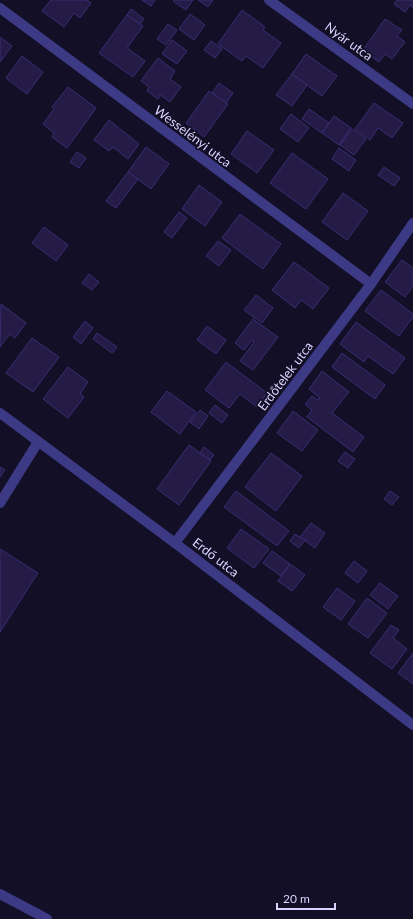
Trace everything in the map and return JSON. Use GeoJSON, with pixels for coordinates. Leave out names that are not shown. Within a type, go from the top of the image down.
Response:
{"type":"FeatureCollection","features":[{"type":"Feature","properties":{"kind":"street","name":"Nyár utca"},"geometry":{"type":"LineString","coordinates":[[269,0],[413,104]]}},
{"type":"Feature","properties":{"kind":"street","name":"Wesselényi utca"},"geometry":{"type":"LineString","coordinates":[[0,8],[371,284]]}},
{"type":"Feature","properties":{"kind":"street","name":"Erdőtelek utca"},"geometry":{"type":"LineString","coordinates":[[175,543],[371,284],[413,223]]}},
{"type":"Feature","properties":{"kind":"street","name":"Erdő utca"},"geometry":{"type":"LineString","coordinates":[[0,413],[175,543],[413,725]]}},
{"type":"Feature","properties":{"kind":"street"},"geometry":{"type":"LineString","coordinates":[[0,503],[38,442]]}},
{"type":"Feature","properties":{"kind":"street"},"geometry":{"type":"LineString","coordinates":[[0,894],[47,919]]}},
{"type":"Feature","properties":{"kind":"building"},"geometry":{"type":"Polygon","coordinates":[[[51,0],[87,0],[91,3],[80,18],[74,13],[64,27],[42,11],[51,0]]]}},
{"type":"Feature","properties":{"kind":"building"},"geometry":{"type":"Polygon","coordinates":[[[142,0],[155,0],[151,6],[142,0]]]}},
{"type":"Feature","properties":{"kind":"building"},"geometry":{"type":"Polygon","coordinates":[[[193,0],[186,10],[173,1],[193,0]]]}},
{"type":"Feature","properties":{"kind":"building"},"geometry":{"type":"Polygon","coordinates":[[[198,0],[213,0],[208,7],[198,0]]]}},
{"type":"Feature","properties":{"kind":"building"},"geometry":{"type":"Polygon","coordinates":[[[397,0],[413,0],[413,8],[410,5],[405,12],[394,4],[397,0]]]}},
{"type":"Feature","properties":{"kind":"building"},"geometry":{"type":"Polygon","coordinates":[[[131,9],[144,19],[140,24],[127,15],[131,9]]]}},
{"type":"Feature","properties":{"kind":"building"},"geometry":{"type":"Polygon","coordinates":[[[242,10],[265,27],[263,30],[281,43],[263,68],[246,56],[242,61],[218,44],[242,10]]]}},
{"type":"Feature","properties":{"kind":"building"},"geometry":{"type":"Polygon","coordinates":[[[190,14],[205,25],[194,40],[179,29],[190,14]]]}},
{"type":"Feature","properties":{"kind":"building"},"geometry":{"type":"Polygon","coordinates":[[[127,15],[143,26],[127,48],[145,61],[133,77],[99,53],[127,15]]]}},
{"type":"Feature","properties":{"kind":"building"},"geometry":{"type":"Polygon","coordinates":[[[385,19],[402,30],[397,36],[405,42],[392,59],[385,54],[379,62],[363,50],[385,19]]]}},
{"type":"Feature","properties":{"kind":"building"},"geometry":{"type":"Polygon","coordinates":[[[168,24],[177,30],[166,45],[157,39],[168,24]]]}},
{"type":"Feature","properties":{"kind":"building"},"geometry":{"type":"Polygon","coordinates":[[[0,37],[12,46],[0,62],[0,37]]]}},
{"type":"Feature","properties":{"kind":"building"},"geometry":{"type":"Polygon","coordinates":[[[172,40],[187,51],[177,64],[162,54],[172,40]]]}},
{"type":"Feature","properties":{"kind":"building"},"geometry":{"type":"Polygon","coordinates":[[[211,41],[222,49],[215,58],[204,50],[211,41]]]}},
{"type":"Feature","properties":{"kind":"building"},"geometry":{"type":"Polygon","coordinates":[[[306,54],[337,76],[322,96],[292,74],[306,54]]]}},
{"type":"Feature","properties":{"kind":"building"},"geometry":{"type":"Polygon","coordinates":[[[22,56],[43,72],[27,94],[6,78],[22,56]]]}},
{"type":"Feature","properties":{"kind":"building"},"geometry":{"type":"Polygon","coordinates":[[[158,58],[175,71],[170,79],[181,87],[170,102],[160,95],[158,99],[147,91],[149,87],[141,81],[158,58]]]}},
{"type":"Feature","properties":{"kind":"building"},"geometry":{"type":"Polygon","coordinates":[[[292,74],[307,85],[292,106],[276,95],[292,74]]]}},
{"type":"Feature","properties":{"kind":"building"},"geometry":{"type":"Polygon","coordinates":[[[219,83],[233,93],[226,103],[212,93],[219,83]]]}},
{"type":"Feature","properties":{"kind":"building"},"geometry":{"type":"Polygon","coordinates":[[[68,87],[96,108],[67,148],[52,137],[54,133],[43,124],[54,109],[52,107],[68,87]]]}},
{"type":"Feature","properties":{"kind":"building"},"geometry":{"type":"Polygon","coordinates":[[[209,91],[228,104],[204,137],[186,123],[209,91]]]}},
{"type":"Feature","properties":{"kind":"building"},"geometry":{"type":"Polygon","coordinates":[[[374,103],[403,123],[392,138],[378,128],[370,140],[355,129],[374,103]]]}},
{"type":"Feature","properties":{"kind":"building"},"geometry":{"type":"Polygon","coordinates":[[[309,109],[329,123],[322,133],[302,119],[309,109]]]}},
{"type":"Feature","properties":{"kind":"building"},"geometry":{"type":"Polygon","coordinates":[[[291,114],[309,128],[298,142],[280,129],[291,114]]]}},
{"type":"Feature","properties":{"kind":"building"},"geometry":{"type":"Polygon","coordinates":[[[334,116],[351,128],[339,145],[322,133],[334,116]]]}},
{"type":"Feature","properties":{"kind":"building"},"geometry":{"type":"Polygon","coordinates":[[[109,120],[139,144],[128,159],[113,147],[109,151],[94,140],[109,120]]]}},
{"type":"Feature","properties":{"kind":"building"},"geometry":{"type":"Polygon","coordinates":[[[352,129],[366,139],[354,155],[340,145],[352,129]]]}},
{"type":"Feature","properties":{"kind":"building"},"geometry":{"type":"Polygon","coordinates":[[[247,131],[274,150],[257,173],[231,154],[247,131]]]}},
{"type":"Feature","properties":{"kind":"building"},"geometry":{"type":"Polygon","coordinates":[[[146,147],[169,164],[151,189],[128,172],[146,147]]]}},
{"type":"Feature","properties":{"kind":"building"},"geometry":{"type":"Polygon","coordinates":[[[339,148],[356,160],[349,171],[332,159],[339,148]]]}},
{"type":"Feature","properties":{"kind":"building"},"geometry":{"type":"Polygon","coordinates":[[[77,152],[86,158],[79,168],[70,162],[77,152]]]}},
{"type":"Feature","properties":{"kind":"building"},"geometry":{"type":"Polygon","coordinates":[[[292,153],[328,179],[306,209],[270,183],[292,153]]]}},
{"type":"Feature","properties":{"kind":"building"},"geometry":{"type":"Polygon","coordinates":[[[384,167],[400,178],[394,186],[378,175],[384,167]]]}},
{"type":"Feature","properties":{"kind":"building"},"geometry":{"type":"Polygon","coordinates":[[[128,172],[138,179],[116,208],[106,201],[128,172]]]}},
{"type":"Feature","properties":{"kind":"building"},"geometry":{"type":"Polygon","coordinates":[[[199,185],[222,202],[205,226],[182,209],[199,185]]]}},
{"type":"Feature","properties":{"kind":"building"},"geometry":{"type":"Polygon","coordinates":[[[343,193],[368,211],[347,240],[322,222],[343,193]]]}},
{"type":"Feature","properties":{"kind":"building"},"geometry":{"type":"Polygon","coordinates":[[[179,212],[187,218],[172,238],[164,232],[179,212]]]}},
{"type":"Feature","properties":{"kind":"building"},"geometry":{"type":"Polygon","coordinates":[[[240,214],[281,244],[263,269],[222,238],[240,214]]]}},
{"type":"Feature","properties":{"kind":"building"},"geometry":{"type":"Polygon","coordinates":[[[44,227],[68,245],[56,261],[32,243],[44,227]]]}},
{"type":"Feature","properties":{"kind":"building"},"geometry":{"type":"Polygon","coordinates":[[[218,241],[231,250],[219,266],[206,256],[218,241]]]}},
{"type":"Feature","properties":{"kind":"building"},"geometry":{"type":"Polygon","coordinates":[[[402,260],[413,268],[413,286],[405,297],[385,282],[402,260]]]}},
{"type":"Feature","properties":{"kind":"building"},"geometry":{"type":"Polygon","coordinates":[[[294,262],[329,288],[313,309],[301,300],[295,308],[272,290],[294,262]]]}},
{"type":"Feature","properties":{"kind":"building"},"geometry":{"type":"Polygon","coordinates":[[[89,274],[99,282],[92,290],[82,283],[89,274]]]}},
{"type":"Feature","properties":{"kind":"building"},"geometry":{"type":"Polygon","coordinates":[[[381,290],[413,314],[413,317],[399,336],[365,311],[381,290]]]}},
{"type":"Feature","properties":{"kind":"building"},"geometry":{"type":"Polygon","coordinates":[[[256,295],[273,308],[262,323],[244,310],[256,295]]]}},
{"type":"Feature","properties":{"kind":"building"},"geometry":{"type":"Polygon","coordinates":[[[1,304],[26,323],[15,338],[10,334],[0,347],[1,304]]]}},
{"type":"Feature","properties":{"kind":"building"},"geometry":{"type":"Polygon","coordinates":[[[253,319],[278,337],[253,370],[240,361],[254,342],[252,340],[244,350],[235,343],[253,319]]]}},
{"type":"Feature","properties":{"kind":"building"},"geometry":{"type":"Polygon","coordinates":[[[85,321],[93,328],[81,344],[73,337],[85,321]]]}},
{"type":"Feature","properties":{"kind":"building"},"geometry":{"type":"Polygon","coordinates":[[[356,322],[405,358],[393,374],[368,356],[364,362],[340,344],[356,322]]]}},
{"type":"Feature","properties":{"kind":"building"},"geometry":{"type":"Polygon","coordinates":[[[207,326],[226,340],[216,354],[197,340],[207,326]]]}},
{"type":"Feature","properties":{"kind":"building"},"geometry":{"type":"Polygon","coordinates":[[[97,333],[117,347],[112,353],[93,339],[97,333]]]}},
{"type":"Feature","properties":{"kind":"building"},"geometry":{"type":"Polygon","coordinates":[[[32,338],[59,357],[33,392],[6,373],[32,338]]]}},
{"type":"Feature","properties":{"kind":"building"},"geometry":{"type":"Polygon","coordinates":[[[342,353],[385,385],[375,399],[332,367],[342,353]]]}},
{"type":"Feature","properties":{"kind":"building"},"geometry":{"type":"Polygon","coordinates":[[[226,362],[267,393],[257,407],[240,394],[229,408],[205,390],[226,362]]]}},
{"type":"Feature","properties":{"kind":"building"},"geometry":{"type":"Polygon","coordinates":[[[68,367],[88,382],[80,394],[84,397],[68,418],[43,399],[68,367]]]}},
{"type":"Feature","properties":{"kind":"building"},"geometry":{"type":"Polygon","coordinates":[[[322,371],[349,392],[332,413],[364,437],[353,452],[307,417],[312,410],[305,404],[312,396],[318,400],[320,398],[309,389],[322,371]]]}},
{"type":"Feature","properties":{"kind":"building"},"geometry":{"type":"Polygon","coordinates":[[[167,391],[196,412],[180,434],[151,412],[167,391]]]}},
{"type":"Feature","properties":{"kind":"building"},"geometry":{"type":"Polygon","coordinates":[[[215,405],[228,415],[222,423],[209,413],[215,405]]]}},
{"type":"Feature","properties":{"kind":"building"},"geometry":{"type":"Polygon","coordinates":[[[200,410],[208,416],[199,429],[190,422],[200,410]]]}},
{"type":"Feature","properties":{"kind":"building"},"geometry":{"type":"Polygon","coordinates":[[[293,411],[318,430],[302,451],[277,433],[293,411]]]}},
{"type":"Feature","properties":{"kind":"building"},"geometry":{"type":"Polygon","coordinates":[[[189,445],[211,461],[179,505],[157,489],[189,445]]]}},
{"type":"Feature","properties":{"kind":"building"},"geometry":{"type":"Polygon","coordinates":[[[204,447],[214,455],[210,460],[200,453],[204,447]]]}},
{"type":"Feature","properties":{"kind":"building"},"geometry":{"type":"Polygon","coordinates":[[[345,452],[355,459],[348,468],[338,461],[345,452]]]}},
{"type":"Feature","properties":{"kind":"building"},"geometry":{"type":"Polygon","coordinates":[[[271,453],[302,476],[276,511],[245,487],[271,453]]]}},
{"type":"Feature","properties":{"kind":"building"},"geometry":{"type":"Polygon","coordinates":[[[0,467],[5,470],[0,477],[0,467]]]}},
{"type":"Feature","properties":{"kind":"building"},"geometry":{"type":"Polygon","coordinates":[[[236,491],[289,531],[277,546],[224,507],[236,491]]]}},
{"type":"Feature","properties":{"kind":"building"},"geometry":{"type":"Polygon","coordinates":[[[390,491],[399,497],[392,505],[384,499],[390,491]]]}},
{"type":"Feature","properties":{"kind":"building"},"geometry":{"type":"Polygon","coordinates":[[[311,523],[325,533],[315,548],[300,537],[311,523]]]}},
{"type":"Feature","properties":{"kind":"building"},"geometry":{"type":"Polygon","coordinates":[[[241,529],[269,549],[254,568],[227,548],[241,529]]]}},
{"type":"Feature","properties":{"kind":"building"},"geometry":{"type":"Polygon","coordinates":[[[295,534],[305,540],[299,548],[290,541],[295,534]]]}},
{"type":"Feature","properties":{"kind":"building"},"geometry":{"type":"Polygon","coordinates":[[[0,549],[38,573],[0,632],[0,549]]]}},
{"type":"Feature","properties":{"kind":"building"},"geometry":{"type":"Polygon","coordinates":[[[272,551],[290,564],[281,576],[263,563],[272,551]]]}},
{"type":"Feature","properties":{"kind":"building"},"geometry":{"type":"Polygon","coordinates":[[[354,561],[367,571],[358,583],[345,573],[354,561]]]}},
{"type":"Feature","properties":{"kind":"building"},"geometry":{"type":"Polygon","coordinates":[[[290,564],[305,575],[292,591],[278,581],[290,564]]]}},
{"type":"Feature","properties":{"kind":"building"},"geometry":{"type":"Polygon","coordinates":[[[380,583],[398,596],[388,609],[370,595],[380,583]]]}},
{"type":"Feature","properties":{"kind":"building"},"geometry":{"type":"Polygon","coordinates":[[[337,588],[355,601],[341,620],[323,607],[337,588]]]}},
{"type":"Feature","properties":{"kind":"building"},"geometry":{"type":"Polygon","coordinates":[[[367,598],[387,613],[368,638],[348,624],[367,598]]]}},
{"type":"Feature","properties":{"kind":"building"},"geometry":{"type":"Polygon","coordinates":[[[391,625],[399,630],[393,638],[407,649],[392,669],[370,653],[391,625]]]}},
{"type":"Feature","properties":{"kind":"building"},"geometry":{"type":"Polygon","coordinates":[[[413,653],[413,684],[398,673],[413,653]]]}}]}
